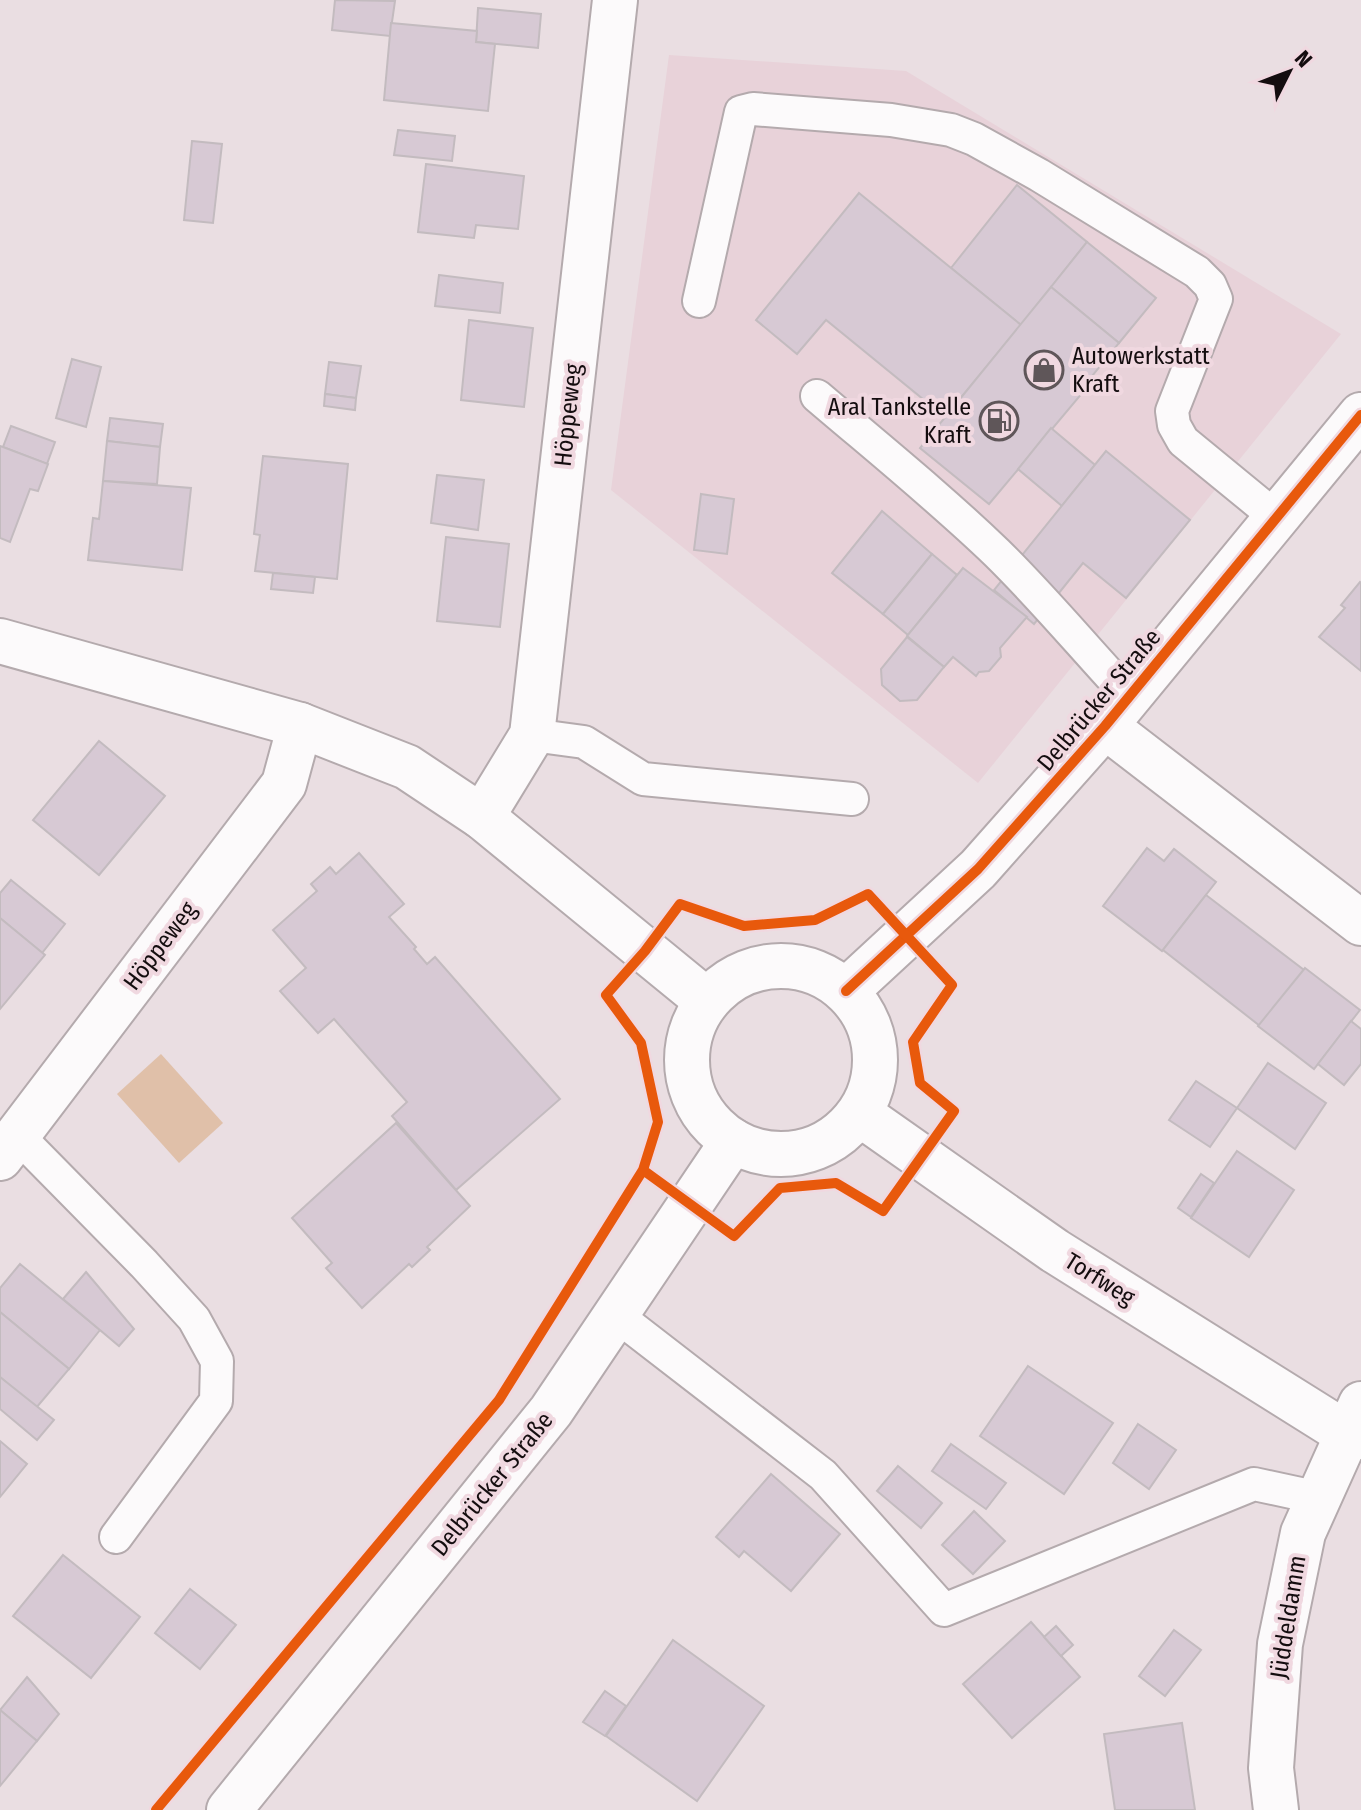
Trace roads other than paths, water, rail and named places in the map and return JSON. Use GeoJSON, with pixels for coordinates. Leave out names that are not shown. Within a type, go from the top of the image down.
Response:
{"type":"FeatureCollection","features":[{"type":"Feature","properties":{"kind":"street","name":"Höppeweg"},"geometry":{"type":"LineString","coordinates":[[482,817],[532,735],[615,0]]}},
{"type":"Feature","properties":{"kind":"street","name":"Delbrücker Straße"},"geometry":{"type":"LineString","coordinates":[[846,991],[978,869],[1118,712],[1361,415]]}},
{"type":"Feature","properties":{"kind":"street"},"geometry":{"type":"LineString","coordinates":[[0,641],[300,725],[407,767],[482,817],[707,1001]]}},
{"type":"Feature","properties":{"kind":"street"},"geometry":{"type":"LineString","coordinates":[[1118,712],[1361,923]]}},
{"type":"Feature","properties":{"kind":"street","name":"Höppeweg"},"geometry":{"type":"LineString","coordinates":[[9,1146],[284,784],[300,725]]}},
{"type":"Feature","properties":{"kind":"street"},"geometry":{"type":"LineString","coordinates":[[790,966],[820,973],[846,991],[863,1012],[873,1037],[876,1063],[871,1090],[860,1114],[840,1135],[815,1149],[787,1155],[759,1152],[733,1141],[708,1120],[692,1092],[686,1061],[691,1029],[707,1001],[730,980],[758,968],[790,966]]}},
{"type":"Feature","properties":{"kind":"street","name":"Torfweg"},"geometry":{"type":"LineString","coordinates":[[860,1114],[1055,1251],[1356,1425]]}},
{"type":"Feature","properties":{"kind":"street","name":"Delbrücker Straße"},"geometry":{"type":"LineString","coordinates":[[229,1810],[551,1411],[733,1141]]}},
{"type":"Feature","properties":{"kind":"street","name":"Jüddeldamm"},"geometry":{"type":"LineString","coordinates":[[1276,1810],[1271,1768],[1280,1644],[1303,1533],[1356,1425]]}},
{"type":"Feature","properties":{"kind":"lane"},"geometry":{"type":"LineString","coordinates":[[699,301],[741,112],[753,109],[891,120],[951,130],[974,139],[1039,175],[1184,264],[1210,285],[1216,299],[1172,411],[1174,425],[1183,441],[1277,518]]}},
{"type":"Feature","properties":{"kind":"lane"},"geometry":{"type":"LineString","coordinates":[[817,396],[997,553],[1080,639],[1093,657],[1118,712]]}},
{"type":"Feature","properties":{"kind":"lane"},"geometry":{"type":"LineString","coordinates":[[532,735],[584,742],[643,779],[852,799]]}},
{"type":"Feature","properties":{"kind":"lane"},"geometry":{"type":"LineString","coordinates":[[9,1146],[144,1264],[194,1319],[217,1361],[216,1401],[116,1537]]}},
{"type":"Feature","properties":{"kind":"lane"},"geometry":{"type":"LineString","coordinates":[[616,1315],[823,1475],[944,1610],[1254,1484],[1319,1498]]}},
{"type":"Feature","properties":{"kind":"place","name":"Autowerkstatt Kraft"},"geometry":{"type":"Point","coordinates":[1044,370]}},
{"type":"Feature","properties":{"kind":"place","name":"Aral Tankstelle Kraft"},"geometry":{"type":"Point","coordinates":[999,421]}}]}
